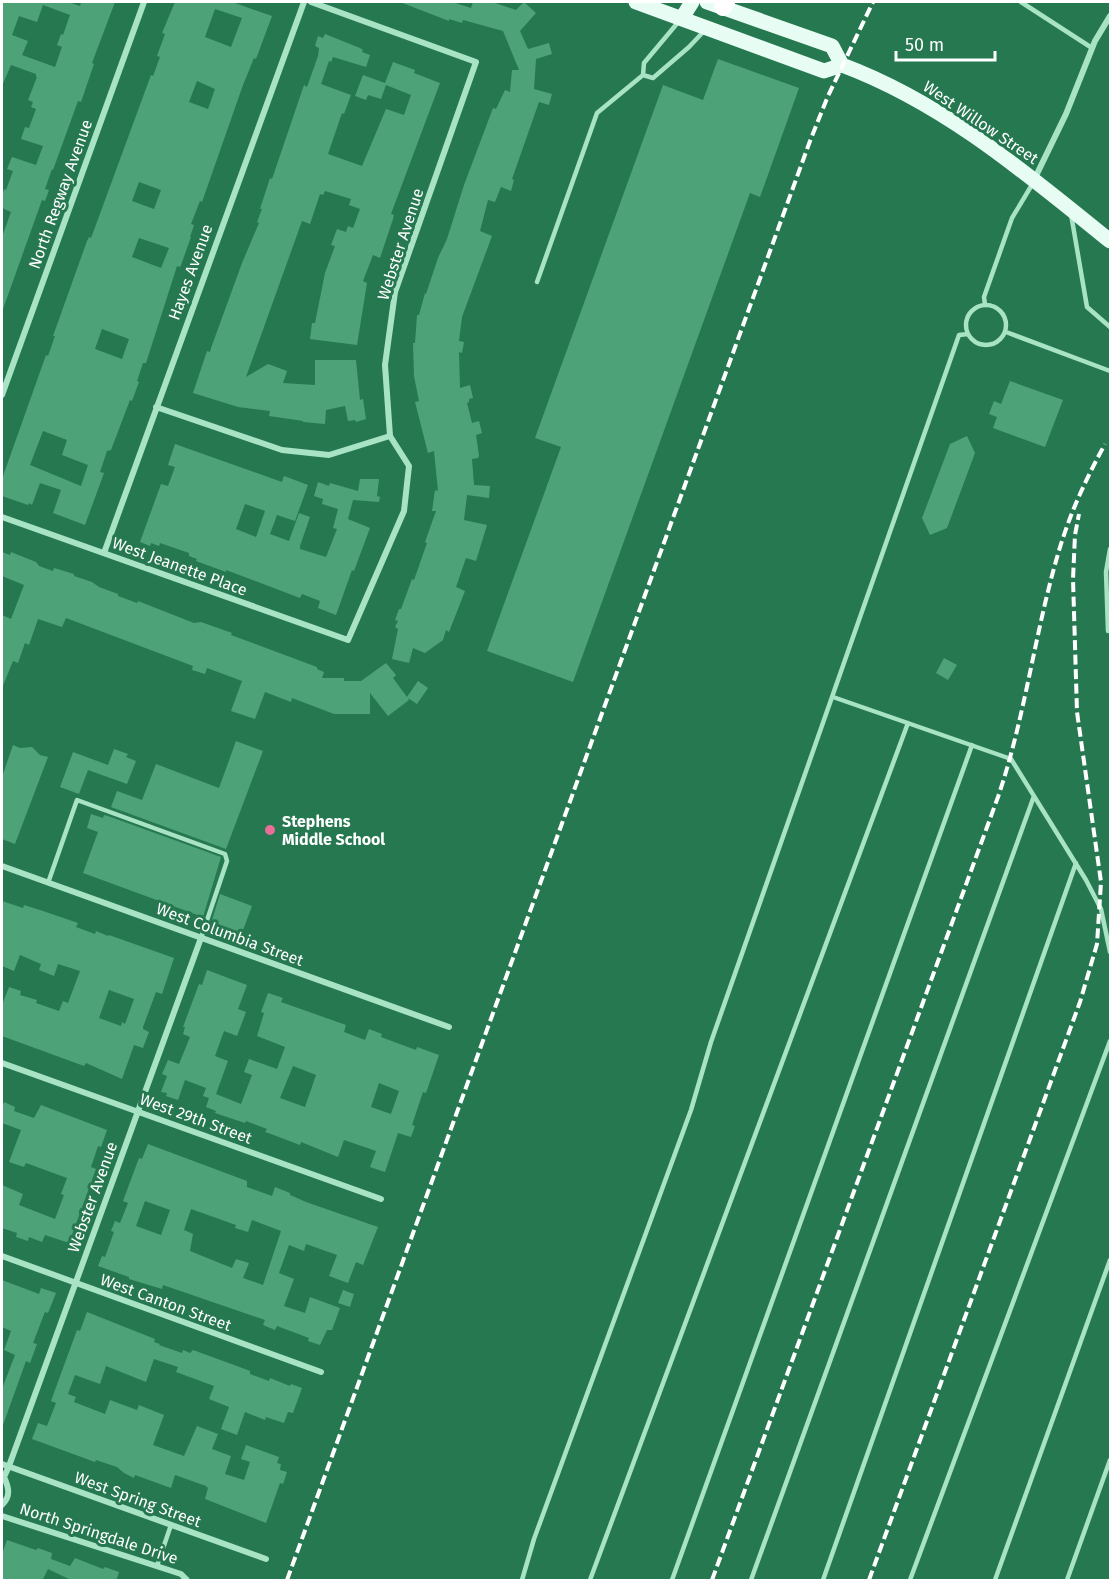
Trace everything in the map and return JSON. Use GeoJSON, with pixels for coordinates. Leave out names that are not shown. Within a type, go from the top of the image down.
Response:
{"type":"FeatureCollection","features":[{"type":"Feature","properties":{"kind":"main road","name":"West Willow Street"},"geometry":{"type":"LineString","coordinates":[[636,2],[824,71],[842,65]]}},
{"type":"Feature","properties":{"kind":"main road"},"geometry":{"type":"LineString","coordinates":[[682,18],[692,2]]}},
{"type":"Feature","properties":{"kind":"main road","name":"West Willow Street"},"geometry":{"type":"LineString","coordinates":[[719,3],[832,46],[842,65],[910,95],[949,119],[1034,180],[1110,241]]}},
{"type":"Feature","properties":{"kind":"main road"},"geometry":{"type":"LineString","coordinates":[[707,27],[719,3]]}},
{"type":"Feature","properties":{"kind":"street","name":"North Regway Avenue"},"geometry":{"type":"LineString","coordinates":[[2,395],[144,2]]}},
{"type":"Feature","properties":{"kind":"street","name":"Hayes Avenue"},"geometry":{"type":"LineString","coordinates":[[104,553],[304,2]]}},
{"type":"Feature","properties":{"kind":"street","name":"Webster Avenue"},"geometry":{"type":"LineString","coordinates":[[311,2],[476,62],[395,292],[385,365],[390,436],[409,466],[404,511],[348,640]]}},
{"type":"Feature","properties":{"kind":"street"},"geometry":{"type":"LineString","coordinates":[[1034,180],[1066,114],[1092,48],[1110,15]]}},
{"type":"Feature","properties":{"kind":"street"},"geometry":{"type":"LineString","coordinates":[[156,407],[282,450],[329,455],[390,436]]}},
{"type":"Feature","properties":{"kind":"street","name":"West Jeanette Place"},"geometry":{"type":"LineString","coordinates":[[2,517],[348,640]]}},
{"type":"Feature","properties":{"kind":"street","name":"West Columbia Street"},"geometry":{"type":"LineString","coordinates":[[2,866],[449,1027]]}},
{"type":"Feature","properties":{"kind":"street","name":"Webster Avenue"},"geometry":{"type":"LineString","coordinates":[[3,1478],[201,938]]}},
{"type":"Feature","properties":{"kind":"street","name":"West 29th Street"},"geometry":{"type":"LineString","coordinates":[[2,1063],[381,1199]]}},
{"type":"Feature","properties":{"kind":"street","name":"West Canton Street"},"geometry":{"type":"LineString","coordinates":[[2,1256],[321,1372]]}},
{"type":"Feature","properties":{"kind":"street","name":"West Spring Street"},"geometry":{"type":"LineString","coordinates":[[2,1464],[266,1559]]}},
{"type":"Feature","properties":{"kind":"street"},"geometry":{"type":"LineString","coordinates":[[2,1505],[9,1490],[3,1478]]}},
{"type":"Feature","properties":{"kind":"street","name":"North Springdale Drive"},"geometry":{"type":"LineString","coordinates":[[2,1516],[181,1574],[187,1581]]}},
{"type":"Feature","properties":{"kind":"lane"},"geometry":{"type":"LineString","coordinates":[[1021,2],[1092,48]]}},
{"type":"Feature","properties":{"kind":"lane"},"geometry":{"type":"LineString","coordinates":[[537,282],[597,113],[643,75],[644,63],[682,18]]}},
{"type":"Feature","properties":{"kind":"lane"},"geometry":{"type":"LineString","coordinates":[[643,75],[653,78],[689,47],[707,27]]}},
{"type":"Feature","properties":{"kind":"lane"},"geometry":{"type":"LineString","coordinates":[[985,305],[984,297],[1012,218],[1034,180]]}},
{"type":"Feature","properties":{"kind":"lane"},"geometry":{"type":"LineString","coordinates":[[1070,209],[1087,307],[1110,327]]}},
{"type":"Feature","properties":{"kind":"lane"},"geometry":{"type":"LineString","coordinates":[[992,305],[1003,313],[1006,319],[1006,332],[997,342],[984,345],[972,339],[968,334],[966,321],[973,309],[992,305]]}},
{"type":"Feature","properties":{"kind":"lane"},"geometry":{"type":"LineString","coordinates":[[1006,332],[1110,371]]}},
{"type":"Feature","properties":{"kind":"lane"},"geometry":{"type":"LineString","coordinates":[[522,1581],[534,1539],[691,1110],[711,1042],[959,335],[968,334]]}},
{"type":"Feature","properties":{"kind":"lane"},"geometry":{"type":"LineString","coordinates":[[1108,631],[1106,572],[1110,549]]}},
{"type":"Feature","properties":{"kind":"lane"},"geometry":{"type":"LineString","coordinates":[[833,697],[1011,759],[1076,863],[1101,909],[1110,952]]}},
{"type":"Feature","properties":{"kind":"lane"},"geometry":{"type":"LineString","coordinates":[[590,1581],[908,723]]}},
{"type":"Feature","properties":{"kind":"lane"},"geometry":{"type":"LineString","coordinates":[[672,1581],[972,745]]}},
{"type":"Feature","properties":{"kind":"lane"},"geometry":{"type":"LineString","coordinates":[[751,1581],[1034,796]]}},
{"type":"Feature","properties":{"kind":"lane"},"geometry":{"type":"LineString","coordinates":[[48,883],[77,800],[225,854],[227,861],[201,938]]}},
{"type":"Feature","properties":{"kind":"lane"},"geometry":{"type":"LineString","coordinates":[[823,1581],[1076,863]]}},
{"type":"Feature","properties":{"kind":"lane"},"geometry":{"type":"LineString","coordinates":[[910,1581],[1110,1041]]}},
{"type":"Feature","properties":{"kind":"lane"},"geometry":{"type":"LineString","coordinates":[[995,1581],[1110,1260]]}},
{"type":"Feature","properties":{"kind":"lane"},"geometry":{"type":"LineString","coordinates":[[1066,1581],[1110,1460]]}},
{"type":"Feature","properties":{"kind":"lane"},"geometry":{"type":"LineString","coordinates":[[157,1566],[171,1526]]}},
{"type":"Feature","properties":{"kind":"building"},"geometry":{"type":"Polygon","coordinates":[[[2,2],[68,2],[80,6],[81,2],[115,2],[92,63],[94,64],[81,102],[78,101],[52,169],[45,189],[49,190],[45,201],[42,200],[3,309],[2,237],[11,212],[2,208],[2,196],[13,171],[7,169],[12,157],[36,165],[43,146],[21,139],[25,127],[29,128],[36,109],[31,107],[33,102],[28,100],[37,77],[36,74],[11,65],[2,86],[2,2]],[[43,5],[37,22],[19,16],[12,35],[28,41],[22,55],[55,67],[62,47],[57,45],[70,15],[43,5]]]}},
{"type":"Feature","properties":{"kind":"building"},"geometry":{"type":"Polygon","coordinates":[[[175,2],[232,2],[272,16],[256,59],[254,58],[243,85],[202,202],[200,201],[191,224],[194,225],[191,237],[181,265],[177,266],[132,401],[130,400],[111,450],[107,451],[100,472],[104,473],[85,525],[53,513],[61,490],[40,483],[32,505],[29,503],[28,505],[2,496],[2,479],[46,355],[48,356],[87,241],[89,237],[91,238],[151,75],[153,76],[160,57],[157,56],[165,34],[162,33],[175,2]],[[215,9],[205,37],[231,47],[242,18],[215,9]],[[197,81],[189,102],[208,109],[215,89],[197,81]],[[139,182],[132,201],[154,209],[161,190],[139,182]],[[139,238],[132,257],[161,268],[169,248],[139,238]],[[102,329],[95,349],[122,359],[129,339],[102,329]],[[43,431],[30,465],[81,486],[88,465],[62,455],[67,440],[43,431]]]}},
{"type":"Feature","properties":{"kind":"building"},"geometry":{"type":"Polygon","coordinates":[[[400,2],[452,2],[471,8],[473,2],[492,2],[516,10],[524,2],[536,13],[520,31],[528,49],[549,43],[552,54],[536,59],[534,89],[552,94],[549,105],[539,102],[512,179],[514,180],[511,191],[501,187],[495,202],[488,200],[480,231],[492,236],[462,317],[459,341],[464,342],[462,353],[459,352],[460,388],[470,385],[473,398],[467,403],[472,423],[479,421],[482,433],[476,435],[479,456],[472,459],[474,485],[490,486],[489,498],[467,495],[464,520],[487,525],[476,561],[466,558],[456,587],[465,591],[449,632],[446,630],[443,640],[425,653],[413,648],[409,663],[392,659],[398,629],[395,627],[398,621],[395,620],[412,579],[414,580],[427,543],[425,542],[436,511],[432,511],[435,490],[438,491],[434,451],[428,453],[415,402],[419,401],[414,376],[413,343],[415,343],[417,315],[419,315],[425,293],[447,239],[464,185],[493,108],[496,109],[505,90],[510,92],[512,70],[519,70],[503,31],[463,20],[462,23],[449,19],[449,21],[400,2]]]}},
{"type":"Feature","properties":{"kind":"building"},"geometry":{"type":"Polygon","coordinates":[[[325,34],[360,48],[362,52],[370,55],[366,67],[333,57],[331,62],[329,61],[321,84],[351,95],[344,114],[342,113],[328,154],[362,166],[386,109],[404,115],[411,95],[386,85],[381,99],[368,95],[366,100],[355,96],[363,75],[385,83],[393,62],[440,83],[391,214],[394,215],[380,258],[373,255],[363,281],[367,283],[357,345],[310,339],[325,273],[335,246],[331,245],[337,229],[346,232],[348,226],[353,228],[360,209],[349,205],[351,199],[325,191],[323,195],[320,194],[310,224],[302,221],[246,377],[268,364],[287,371],[283,383],[315,385],[315,360],[356,360],[360,400],[363,399],[366,419],[356,422],[355,420],[348,421],[345,406],[326,410],[325,424],[269,416],[270,411],[238,407],[193,393],[207,351],[210,352],[259,223],[257,222],[262,209],[260,209],[270,178],[272,179],[304,85],[307,87],[318,56],[319,48],[315,46],[318,36],[323,38],[325,34]]]}},
{"type":"Feature","properties":{"kind":"building"},"geometry":{"type":"Polygon","coordinates":[[[718,59],[799,88],[760,197],[750,193],[573,682],[487,651],[561,447],[535,438],[663,85],[703,100],[718,59]]]}},
{"type":"Feature","properties":{"kind":"building"},"geometry":{"type":"Polygon","coordinates":[[[1010,381],[1063,400],[1045,447],[993,428],[997,417],[989,414],[994,401],[1001,404],[1010,381]]]}},
{"type":"Feature","properties":{"kind":"building"},"geometry":{"type":"Polygon","coordinates":[[[967,436],[975,453],[947,528],[930,535],[922,518],[950,444],[967,436]]]}},
{"type":"Feature","properties":{"kind":"building"},"geometry":{"type":"Polygon","coordinates":[[[175,444],[282,482],[284,476],[308,485],[295,521],[277,515],[270,534],[289,541],[299,513],[310,517],[300,549],[326,557],[337,529],[333,528],[338,509],[322,504],[323,499],[314,496],[318,482],[358,491],[360,479],[379,479],[377,496],[380,497],[379,502],[353,500],[348,519],[370,528],[336,615],[318,608],[320,601],[302,594],[300,598],[226,570],[226,572],[196,561],[197,559],[189,556],[189,553],[160,543],[159,546],[151,543],[150,546],[140,542],[161,484],[168,486],[175,467],[168,465],[175,444]],[[245,504],[236,529],[256,537],[265,511],[245,504]]]}},
{"type":"Feature","properties":{"kind":"building"},"geometry":{"type":"Polygon","coordinates":[[[2,552],[10,555],[11,552],[53,571],[54,568],[74,574],[74,576],[137,603],[138,601],[194,623],[201,622],[232,633],[231,635],[317,667],[324,672],[322,678],[361,681],[386,663],[396,675],[393,678],[407,697],[418,681],[428,688],[417,704],[408,698],[409,700],[388,716],[370,693],[370,714],[334,714],[292,698],[291,702],[265,692],[255,719],[231,711],[242,681],[207,668],[205,674],[192,670],[193,666],[66,618],[62,627],[38,619],[29,645],[25,643],[18,663],[13,661],[2,688],[2,615],[11,619],[24,585],[2,576],[2,552]]]}},
{"type":"Feature","properties":{"kind":"building"},"geometry":{"type":"Polygon","coordinates":[[[944,658],[957,665],[948,680],[936,673],[944,658]]]}},
{"type":"Feature","properties":{"kind":"building"},"geometry":{"type":"Polygon","coordinates":[[[236,741],[263,751],[226,849],[111,807],[117,791],[142,800],[156,764],[219,788],[236,741]]]}},
{"type":"Feature","properties":{"kind":"building"},"geometry":{"type":"Polygon","coordinates":[[[13,745],[20,748],[32,747],[40,755],[48,757],[15,844],[2,839],[2,777],[13,745]]]}},
{"type":"Feature","properties":{"kind":"building"},"geometry":{"type":"Polygon","coordinates":[[[114,749],[128,754],[126,757],[136,761],[127,784],[88,770],[79,794],[60,787],[73,752],[108,765],[114,749]]]}},
{"type":"Feature","properties":{"kind":"building"},"geometry":{"type":"Polygon","coordinates":[[[91,814],[103,818],[104,815],[108,816],[221,857],[203,917],[83,873],[98,832],[87,828],[91,814]]]}},
{"type":"Feature","properties":{"kind":"building"},"geometry":{"type":"Polygon","coordinates":[[[220,894],[252,906],[242,933],[214,923],[215,921],[212,920],[220,894]]]}},
{"type":"Feature","properties":{"kind":"building"},"geometry":{"type":"Polygon","coordinates":[[[2,901],[23,908],[24,905],[43,911],[78,923],[76,927],[95,934],[96,931],[174,958],[162,994],[156,992],[143,1027],[149,1032],[143,1048],[134,1045],[122,1079],[86,1063],[84,1066],[2,1036],[2,1005],[9,987],[21,991],[20,995],[37,1000],[36,1003],[59,1011],[63,1001],[68,1003],[80,971],[58,964],[54,976],[39,970],[41,964],[20,955],[14,971],[2,966],[2,901]],[[109,990],[99,1018],[121,1026],[122,1022],[125,1024],[134,999],[109,990]]]}},
{"type":"Feature","properties":{"kind":"building"},"geometry":{"type":"Polygon","coordinates":[[[207,970],[247,985],[238,1009],[246,1012],[237,1036],[224,1031],[215,1056],[228,1061],[216,1094],[241,1104],[252,1075],[244,1072],[249,1059],[277,1069],[285,1047],[257,1036],[264,1013],[261,1012],[268,993],[283,998],[281,1002],[346,1025],[344,1032],[365,1040],[369,1029],[382,1034],[381,1037],[416,1050],[417,1047],[439,1055],[426,1093],[423,1092],[412,1125],[415,1126],[411,1137],[398,1133],[385,1172],[370,1167],[376,1151],[344,1140],[338,1157],[301,1142],[300,1145],[265,1132],[267,1129],[246,1121],[245,1123],[215,1113],[216,1111],[206,1107],[209,1098],[203,1096],[206,1088],[185,1080],[178,1100],[161,1092],[167,1076],[162,1074],[168,1060],[179,1064],[190,1037],[183,1034],[185,1027],[183,1027],[199,984],[202,985],[207,970]],[[293,1066],[280,1098],[305,1107],[316,1075],[293,1066]],[[379,1083],[371,1107],[391,1114],[399,1091],[379,1083]]]}},
{"type":"Feature","properties":{"kind":"building"},"geometry":{"type":"Polygon","coordinates":[[[4,1102],[15,1107],[14,1111],[34,1118],[41,1105],[107,1130],[101,1147],[98,1146],[91,1167],[96,1169],[69,1243],[45,1235],[42,1242],[29,1237],[28,1241],[16,1237],[17,1233],[2,1228],[2,1185],[23,1194],[19,1205],[55,1219],[64,1195],[61,1194],[67,1178],[26,1163],[24,1167],[9,1162],[21,1130],[2,1123],[4,1102]]]}},
{"type":"Feature","properties":{"kind":"building"},"geometry":{"type":"Polygon","coordinates":[[[148,1144],[247,1181],[247,1187],[272,1196],[275,1187],[306,1202],[378,1227],[363,1265],[356,1262],[348,1283],[329,1276],[337,1255],[306,1244],[304,1251],[289,1245],[279,1273],[294,1279],[284,1306],[305,1313],[310,1297],[340,1308],[332,1330],[327,1330],[320,1345],[308,1341],[309,1338],[277,1326],[275,1330],[263,1325],[265,1320],[163,1285],[162,1289],[129,1279],[129,1277],[98,1266],[102,1256],[105,1257],[114,1232],[111,1231],[115,1221],[120,1223],[128,1203],[123,1201],[139,1158],[142,1159],[148,1144]],[[145,1201],[136,1226],[161,1235],[170,1210],[145,1201]],[[191,1209],[184,1230],[193,1234],[190,1251],[232,1268],[236,1259],[249,1263],[243,1278],[263,1285],[281,1231],[252,1220],[248,1232],[235,1228],[236,1225],[191,1209]]]}},
{"type":"Feature","properties":{"kind":"building"},"geometry":{"type":"Polygon","coordinates":[[[2,1280],[39,1294],[41,1288],[56,1293],[48,1313],[45,1312],[33,1343],[37,1344],[30,1363],[26,1361],[3,1425],[2,1389],[15,1355],[4,1350],[11,1331],[2,1327],[2,1280]]]}},
{"type":"Feature","properties":{"kind":"building"},"geometry":{"type":"Polygon","coordinates":[[[343,1290],[354,1294],[350,1307],[338,1303],[343,1290]]]}},
{"type":"Feature","properties":{"kind":"building"},"geometry":{"type":"Polygon","coordinates":[[[87,1312],[155,1339],[154,1342],[159,1345],[182,1353],[183,1350],[190,1353],[193,1350],[250,1371],[250,1374],[269,1381],[270,1378],[302,1388],[293,1413],[288,1412],[284,1423],[266,1417],[265,1420],[245,1412],[237,1435],[221,1429],[229,1407],[209,1399],[214,1386],[176,1372],[178,1367],[154,1359],[146,1382],[106,1366],[100,1384],[75,1375],[68,1394],[76,1397],[74,1402],[105,1414],[110,1400],[137,1410],[139,1405],[164,1415],[153,1445],[184,1456],[197,1426],[218,1434],[212,1449],[231,1456],[225,1474],[244,1480],[250,1462],[241,1459],[246,1445],[279,1457],[277,1463],[281,1464],[280,1470],[287,1472],[283,1484],[280,1483],[266,1523],[205,1499],[208,1488],[206,1486],[175,1475],[171,1488],[135,1475],[134,1478],[117,1467],[96,1460],[95,1462],[32,1439],[38,1423],[47,1426],[56,1403],[51,1401],[77,1330],[80,1331],[87,1312]]]}},
{"type":"Feature","properties":{"kind":"building"},"geometry":{"type":"Polygon","coordinates":[[[7,1540],[52,1553],[51,1559],[70,1566],[75,1558],[103,1569],[105,1567],[119,1572],[116,1581],[73,1581],[48,1569],[42,1581],[2,1581],[2,1554],[7,1540]]]}},
{"type":"Feature","properties":{"kind":"railway"},"geometry":{"type":"LineString","coordinates":[[287,1580],[810,141],[828,96],[873,2]]}},
{"type":"Feature","properties":{"kind":"railway"},"geometry":{"type":"LineString","coordinates":[[712,1580],[998,797],[1016,735],[1044,607],[1061,544],[1080,493],[1105,444]]}},
{"type":"Feature","properties":{"kind":"railway"},"geometry":{"type":"LineString","coordinates":[[869,1580],[1080,1002],[1097,944],[1101,882],[1077,712],[1073,579],[1075,535],[1079,514]]}},
{"type":"Feature","properties":{"kind":"place","name":"Stephens Middle School"},"geometry":{"type":"Point","coordinates":[270,830]}}]}
